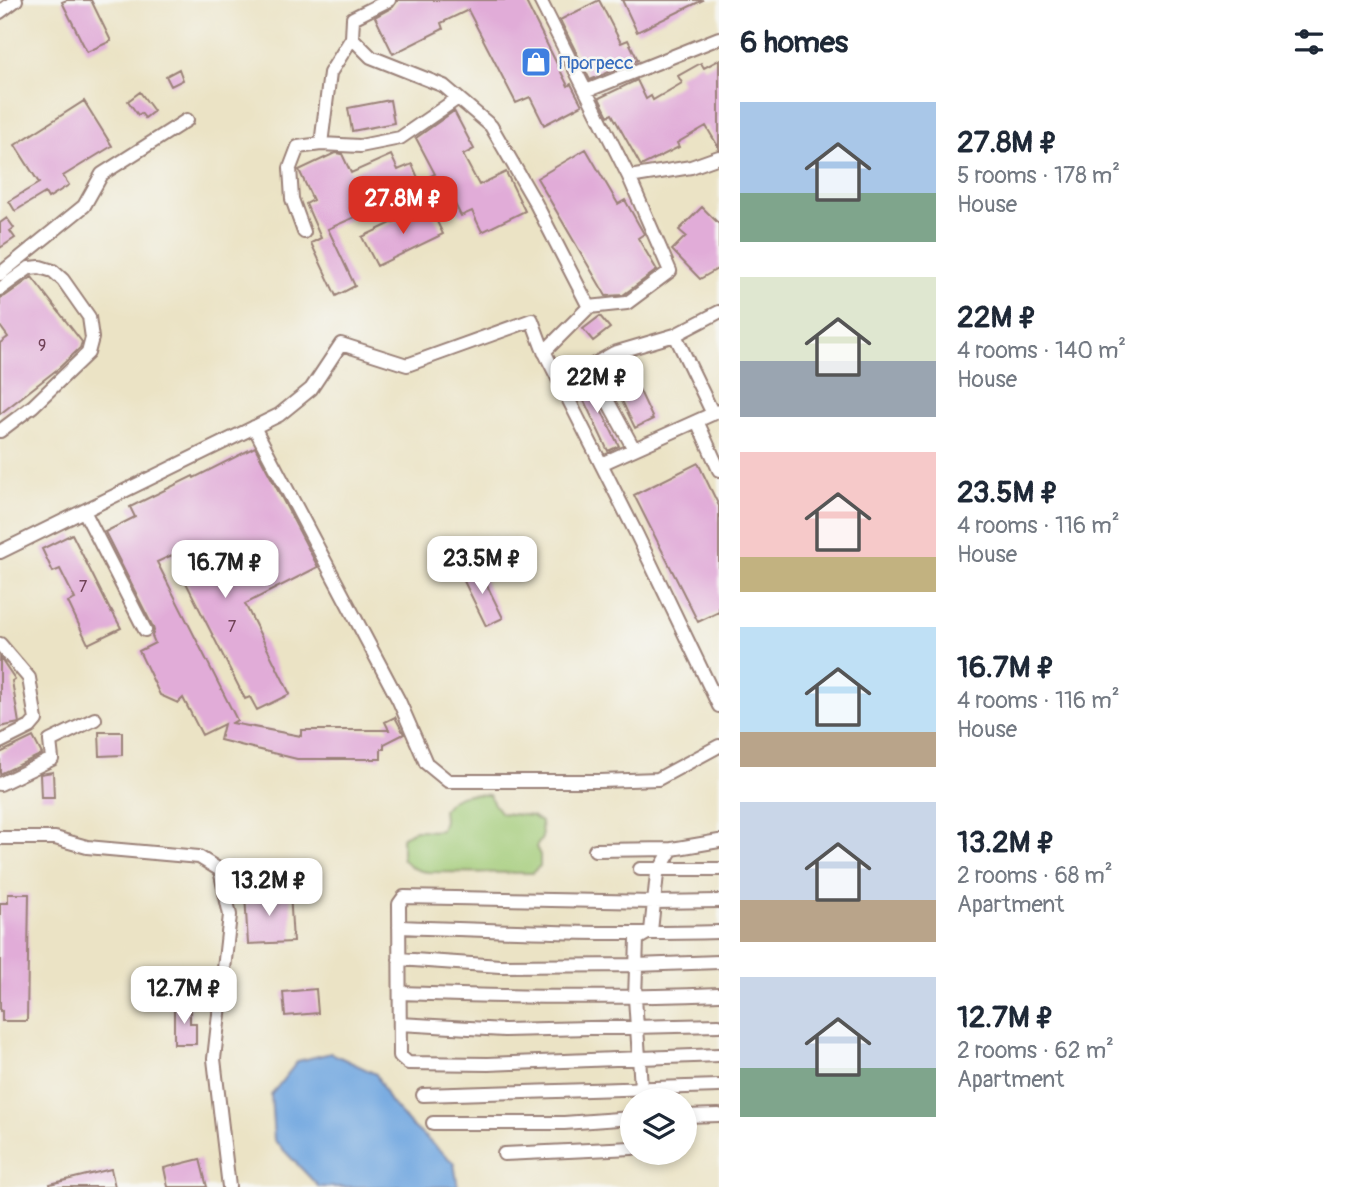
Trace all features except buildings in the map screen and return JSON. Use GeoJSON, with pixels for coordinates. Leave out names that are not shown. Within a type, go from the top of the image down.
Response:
{"type":"FeatureCollection","features":[{"type":"Feature","properties":{"kind":"street"},"geometry":{"type":"LineString","coordinates":[[0,12],[16,0]]}},
{"type":"Feature","properties":{"kind":"street"},"geometry":{"type":"LineString","coordinates":[[321,144],[330,73],[352,38],[353,18],[389,0]]}},
{"type":"Feature","properties":{"kind":"street"},"geometry":{"type":"LineString","coordinates":[[540,0],[629,177],[670,271],[627,303],[590,307],[544,352]]}},
{"type":"Feature","properties":{"kind":"street"},"geometry":{"type":"LineString","coordinates":[[352,38],[371,57],[444,86],[491,126],[535,202],[590,307]]}},
{"type":"Feature","properties":{"kind":"street"},"geometry":{"type":"LineString","coordinates":[[586,91],[719,38]]}},
{"type":"Feature","properties":{"kind":"street"},"geometry":{"type":"LineString","coordinates":[[304,232],[292,199],[290,168],[298,147],[321,144],[360,146],[400,138],[458,98]]}},
{"type":"Feature","properties":{"kind":"street"},"geometry":{"type":"LineString","coordinates":[[0,274],[84,206],[102,174],[187,120]]}},
{"type":"Feature","properties":{"kind":"street"},"geometry":{"type":"LineString","coordinates":[[629,177],[691,167],[719,158]]}},
{"type":"Feature","properties":{"kind":"street"},"geometry":{"type":"LineString","coordinates":[[0,289],[29,268],[40,267],[53,271],[63,280],[89,317],[92,338],[88,353],[33,406],[0,431]]}},
{"type":"Feature","properties":{"kind":"street"},"geometry":{"type":"LineString","coordinates":[[634,449],[589,367],[614,353],[675,335],[719,312]]}},
{"type":"Feature","properties":{"kind":"street"},"geometry":{"type":"LineString","coordinates":[[0,552],[279,415],[311,389],[341,344],[407,365],[532,320],[544,352],[718,699]]}},
{"type":"Feature","properties":{"kind":"street"},"geometry":{"type":"LineString","coordinates":[[601,464],[716,412],[675,335]]}},
{"type":"Feature","properties":{"kind":"street"},"geometry":{"type":"LineString","coordinates":[[697,421],[719,470]]}},
{"type":"Feature","properties":{"kind":"street"},"geometry":{"type":"LineString","coordinates":[[254,427],[399,701],[426,764],[448,781],[658,779],[719,746]]}},
{"type":"Feature","properties":{"kind":"street"},"geometry":{"type":"LineString","coordinates":[[84,511],[145,630]]}},
{"type":"Feature","properties":{"kind":"street"},"geometry":{"type":"LineString","coordinates":[[0,645],[29,678],[36,720],[30,727],[0,742]]}},
{"type":"Feature","properties":{"kind":"street"},"geometry":{"type":"LineString","coordinates":[[0,784],[52,759],[50,741],[95,719]]}},
{"type":"Feature","properties":{"kind":"street"},"geometry":{"type":"LineString","coordinates":[[0,838],[55,838],[87,847],[199,857],[220,870],[230,915],[214,1059],[229,1187]]}},
{"type":"Feature","properties":{"kind":"street"},"geometry":{"type":"LineString","coordinates":[[594,850],[672,849],[719,841]]}},
{"type":"Feature","properties":{"kind":"street"},"geometry":{"type":"LineString","coordinates":[[641,1088],[635,998],[637,939],[651,931],[657,874],[672,849]]}},
{"type":"Feature","properties":{"kind":"street"},"geometry":{"type":"LineString","coordinates":[[639,869],[719,869]]}},
{"type":"Feature","properties":{"kind":"street"},"geometry":{"type":"LineString","coordinates":[[719,901],[404,897],[399,904],[400,1056],[408,1063],[488,1064],[719,1055]]}},
{"type":"Feature","properties":{"kind":"street"},"geometry":{"type":"LineString","coordinates":[[399,928],[646,934],[719,932]]}},
{"type":"Feature","properties":{"kind":"street"},"geometry":{"type":"LineString","coordinates":[[400,959],[500,966],[719,962]]}},
{"type":"Feature","properties":{"kind":"street"},"geometry":{"type":"LineString","coordinates":[[400,993],[510,998],[635,998],[719,994]]}},
{"type":"Feature","properties":{"kind":"street"},"geometry":{"type":"LineString","coordinates":[[400,1024],[504,1030],[719,1025]]}},
{"type":"Feature","properties":{"kind":"street"},"geometry":{"type":"LineString","coordinates":[[697,1088],[719,1086]]}},
{"type":"Feature","properties":{"kind":"street"},"geometry":{"type":"LineString","coordinates":[[423,1095],[620,1094]]}},
{"type":"Feature","properties":{"kind":"street"},"geometry":{"type":"LineString","coordinates":[[697,1116],[719,1115]]}},
{"type":"Feature","properties":{"kind":"street"},"geometry":{"type":"LineString","coordinates":[[433,1124],[565,1123],[620,1119]]}},
{"type":"Feature","properties":{"kind":"street"},"geometry":{"type":"LineString","coordinates":[[504,1154],[620,1149]]}},
{"type":"Feature","properties":{"kind":"green space"},"geometry":{"type":"Polygon","coordinates":[[[469,794],[489,795],[501,813],[532,816],[541,822],[542,838],[536,847],[540,855],[540,866],[532,873],[429,872],[414,868],[402,858],[402,838],[417,830],[441,830],[443,809],[454,798],[469,794]]]}},
{"type":"Feature","properties":{"kind":"water"},"geometry":{"type":"Polygon","coordinates":[[[331,1053],[376,1074],[390,1102],[410,1124],[454,1163],[458,1187],[319,1187],[274,1140],[271,1095],[298,1061],[331,1053]]]}},
{"type":"Feature","properties":{"kind":"place","name":"Прогресс"},"geometry":{"type":"Point","coordinates":[536,62]}}]}
